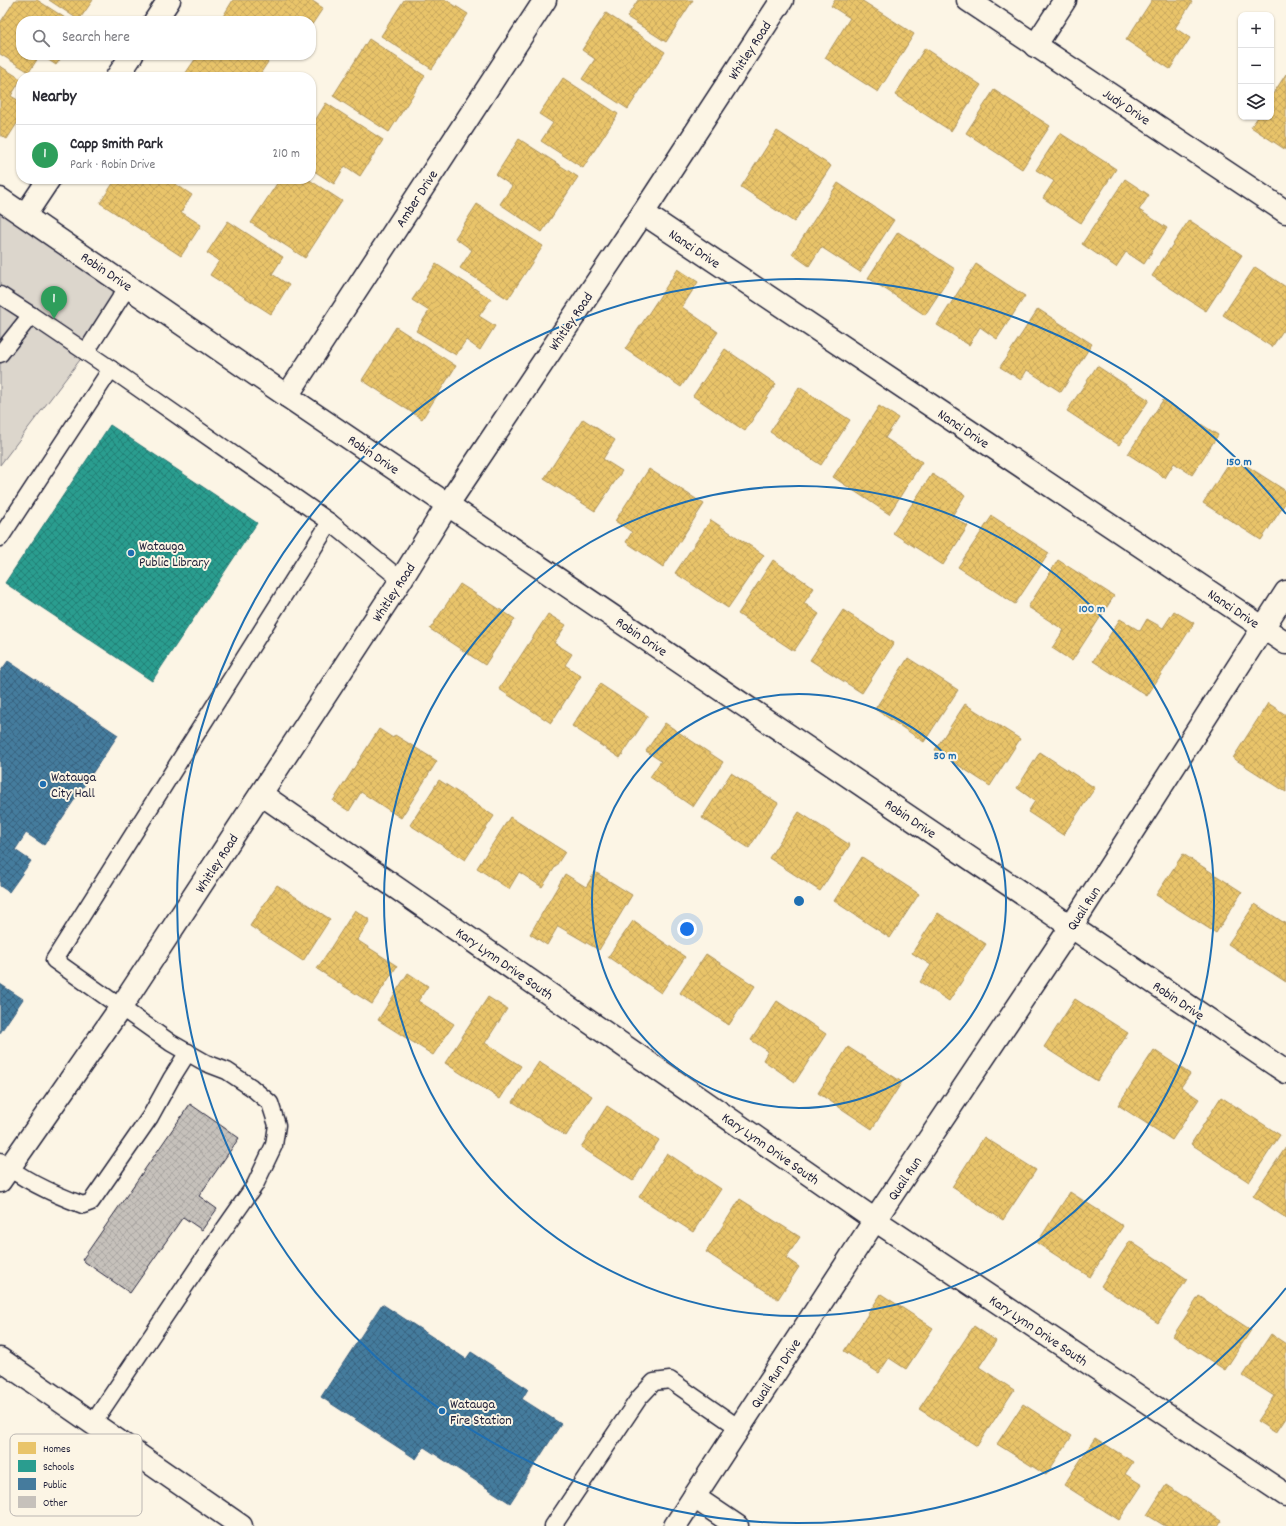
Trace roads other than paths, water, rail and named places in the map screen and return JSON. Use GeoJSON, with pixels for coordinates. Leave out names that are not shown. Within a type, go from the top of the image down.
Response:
{"type":"FeatureCollection","features":[{"type":"Feature","properties":{"kind":"street"},"geometry":{"type":"LineString","coordinates":[[157,16],[168,0]]}},
{"type":"Feature","properties":{"kind":"street","name":"Amber Drive"},"geometry":{"type":"LineString","coordinates":[[287,396],[545,0]]}},
{"type":"Feature","properties":{"kind":"street","name":"Whitley Road"},"geometry":{"type":"LineString","coordinates":[[3,1170],[121,1007],[401,580],[448,504],[782,0]]}},
{"type":"Feature","properties":{"kind":"street","name":"Judy Drive"},"geometry":{"type":"LineString","coordinates":[[968,0],[1286,212]]}},
{"type":"Feature","properties":{"kind":"street"},"geometry":{"type":"LineString","coordinates":[[1035,46],[1065,0]]}},
{"type":"Feature","properties":{"kind":"street"},"geometry":{"type":"LineString","coordinates":[[120,72],[129,60]]}},
{"type":"Feature","properties":{"kind":"street"},"geometry":{"type":"LineString","coordinates":[[25,215],[46,184]]}},
{"type":"Feature","properties":{"kind":"street","name":"Robin Drive"},"geometry":{"type":"LineString","coordinates":[[0,198],[287,396],[1286,1072]]}},
{"type":"Feature","properties":{"kind":"street","name":"Nanci Drive"},"geometry":{"type":"LineString","coordinates":[[642,213],[1286,643]]}},
{"type":"Feature","properties":{"kind":"street","name":"Quail Run"},"geometry":{"type":"LineString","coordinates":[[875,1220],[1071,927],[1286,592]]}},
{"type":"Feature","properties":{"kind":"street","name":"Kary Lynn Drive South"},"geometry":{"type":"LineString","coordinates":[[261,794],[875,1220],[1286,1495]]}},
{"type":"Feature","properties":{"kind":"street","name":"Quail Run Drive"},"geometry":{"type":"LineString","coordinates":[[675,1526],[875,1220]]}},
{"type":"Feature","properties":{"kind":"street"},"geometry":{"type":"LineString","coordinates":[[0,1359],[108,1434]]}},
{"type":"Feature","properties":{"kind":"street"},"geometry":{"type":"LineString","coordinates":[[142,1458],[241,1526]]}},
{"type":"Feature","properties":{"kind":"street"},"geometry":{"type":"LineString","coordinates":[[694,1497],[737,1526]]}},
{"type":"Feature","properties":{"kind":"lane"},"geometry":{"type":"LineString","coordinates":[[86,352],[128,286]]}},
{"type":"Feature","properties":{"kind":"lane"},"geometry":{"type":"LineString","coordinates":[[0,295],[111,369],[330,522],[401,580]]}},
{"type":"Feature","properties":{"kind":"lane"},"geometry":{"type":"LineString","coordinates":[[0,354],[31,316]]}},
{"type":"Feature","properties":{"kind":"lane"},"geometry":{"type":"LineString","coordinates":[[0,538],[111,369]]}},
{"type":"Feature","properties":{"kind":"lane"},"geometry":{"type":"LineString","coordinates":[[92,1423],[255,1185],[274,1145],[277,1125],[270,1103],[251,1087],[227,1071],[206,1063],[171,1043],[54,960],[330,522]]}},
{"type":"Feature","properties":{"kind":"lane"},"geometry":{"type":"LineString","coordinates":[[3,1170],[69,1200],[83,1205],[91,1202],[150,1117],[188,1052]]}},
{"type":"Feature","properties":{"kind":"lane"},"geometry":{"type":"LineString","coordinates":[[553,1526],[639,1398],[654,1382],[670,1380],[739,1428]]}},
{"type":"Feature","properties":{"kind":"place","name":"Capp Smith Park"},"geometry":{"type":"Point","coordinates":[54,319]}},
{"type":"Feature","properties":{"kind":"place","name":"Watauga Public Library"},"geometry":{"type":"Point","coordinates":[131,553]}},
{"type":"Feature","properties":{"kind":"place","name":"Watauga City Hall"},"geometry":{"type":"Point","coordinates":[43,784]}},
{"type":"Feature","properties":{"kind":"place","name":"Watauga Fire Station"},"geometry":{"type":"Point","coordinates":[442,1411]}}]}
